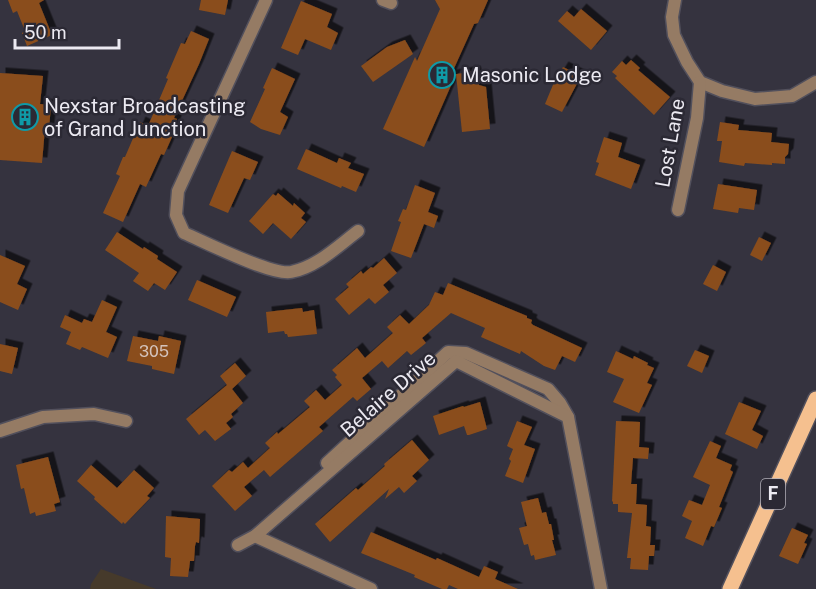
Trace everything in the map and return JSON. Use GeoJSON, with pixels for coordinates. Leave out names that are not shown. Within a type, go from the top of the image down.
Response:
{"type":"FeatureCollection","features":[{"type":"Feature","properties":{"kind":"main road","name":"F"},"geometry":{"type":"LineString","coordinates":[[730,589],[816,399]]}},
{"type":"Feature","properties":{"kind":"street"},"geometry":{"type":"LineString","coordinates":[[266,0],[178,191],[176,215],[184,233],[260,266],[289,273],[314,264],[358,231]]}},
{"type":"Feature","properties":{"kind":"street"},"geometry":{"type":"LineString","coordinates":[[675,0],[672,17],[674,35],[700,82],[722,91],[755,99],[792,96],[816,82]]}},
{"type":"Feature","properties":{"kind":"street","name":"Lost Lane"},"geometry":{"type":"LineString","coordinates":[[678,210],[697,118],[700,82]]}},
{"type":"Feature","properties":{"kind":"street","name":"Belaire Drive"},"geometry":{"type":"LineString","coordinates":[[255,536],[456,361],[567,417],[601,589]]}},
{"type":"Feature","properties":{"kind":"street"},"geometry":{"type":"LineString","coordinates":[[0,431],[43,417],[94,414],[126,422]]}},
{"type":"Feature","properties":{"kind":"street"},"geometry":{"type":"LineString","coordinates":[[238,545],[255,536],[371,589]]}},
{"type":"Feature","properties":{"kind":"shaded area"},"geometry":{"type":"Polygon","coordinates":[[[101,569],[156,589],[90,589],[101,569]]]}},
{"type":"Feature","properties":{"kind":"building"},"geometry":{"type":"Polygon","coordinates":[[[8,0],[44,0],[39,3],[52,35],[27,46],[22,33],[25,31],[17,11],[13,13],[8,0]]]}},
{"type":"Feature","properties":{"kind":"building"},"geometry":{"type":"Polygon","coordinates":[[[201,0],[228,0],[225,15],[199,10],[201,0]]]}},
{"type":"Feature","properties":{"kind":"building","name":"Masonic Lodge"},"geometry":{"type":"Polygon","coordinates":[[[435,0],[488,0],[478,23],[474,24],[451,75],[456,74],[424,147],[383,129],[415,57],[417,61],[440,9],[435,0]]]}},
{"type":"Feature","properties":{"kind":"building"},"geometry":{"type":"Polygon","coordinates":[[[301,1],[332,14],[327,27],[338,33],[331,50],[305,39],[298,55],[281,48],[301,1]]]}},
{"type":"Feature","properties":{"kind":"building"},"geometry":{"type":"Polygon","coordinates":[[[581,9],[607,31],[591,50],[558,21],[567,11],[574,17],[581,9]]]}},
{"type":"Feature","properties":{"kind":"building"},"geometry":{"type":"Polygon","coordinates":[[[191,31],[209,39],[174,118],[177,119],[164,155],[161,154],[146,187],[140,184],[123,222],[103,213],[120,176],[116,174],[140,122],[148,126],[181,43],[185,44],[191,31]]]}},
{"type":"Feature","properties":{"kind":"building"},"geometry":{"type":"Polygon","coordinates":[[[405,40],[413,54],[373,82],[361,66],[387,47],[405,40]]]}},
{"type":"Feature","properties":{"kind":"building"},"geometry":{"type":"Polygon","coordinates":[[[631,60],[640,68],[638,70],[670,97],[654,115],[615,78],[617,76],[612,72],[622,61],[626,65],[631,60]]]}},
{"type":"Feature","properties":{"kind":"building"},"geometry":{"type":"Polygon","coordinates":[[[563,67],[581,76],[562,112],[545,104],[563,67]]]}},
{"type":"Feature","properties":{"kind":"building"},"geometry":{"type":"Polygon","coordinates":[[[272,68],[295,79],[280,112],[288,117],[280,135],[261,129],[250,122],[272,68]]]}},
{"type":"Feature","properties":{"kind":"building"},"geometry":{"type":"Polygon","coordinates":[[[475,71],[479,85],[486,87],[490,129],[462,132],[456,74],[475,71]]]}},
{"type":"Feature","properties":{"kind":"building","name":"Nexstar Broadcasting of Grand Junction"},"geometry":{"type":"Polygon","coordinates":[[[0,73],[43,76],[40,104],[51,105],[49,129],[45,128],[42,163],[0,160],[0,73]]]}},
{"type":"Feature","properties":{"kind":"building"},"geometry":{"type":"Polygon","coordinates":[[[720,122],[739,125],[738,130],[772,133],[771,142],[789,144],[785,164],[745,163],[744,166],[719,162],[722,141],[717,141],[720,122]]]}},
{"type":"Feature","properties":{"kind":"building"},"geometry":{"type":"Polygon","coordinates":[[[604,137],[622,143],[618,157],[640,165],[631,189],[595,175],[599,163],[596,162],[604,137]]]}},
{"type":"Feature","properties":{"kind":"building"},"geometry":{"type":"Polygon","coordinates":[[[306,149],[337,163],[339,158],[351,163],[348,168],[364,174],[356,192],[297,169],[306,149]]]}},
{"type":"Feature","properties":{"kind":"building"},"geometry":{"type":"Polygon","coordinates":[[[232,151],[258,162],[250,180],[244,178],[228,213],[209,205],[232,151]]]}},
{"type":"Feature","properties":{"kind":"building"},"geometry":{"type":"Polygon","coordinates":[[[718,184],[757,190],[754,210],[739,208],[738,213],[713,209],[718,184]]]}},
{"type":"Feature","properties":{"kind":"building"},"geometry":{"type":"Polygon","coordinates":[[[415,185],[435,193],[428,212],[438,216],[434,228],[424,224],[411,258],[391,251],[401,222],[398,221],[403,209],[406,210],[415,185]]]}},
{"type":"Feature","properties":{"kind":"building"},"geometry":{"type":"Polygon","coordinates":[[[278,193],[305,213],[301,218],[306,222],[291,239],[273,223],[263,234],[249,221],[273,194],[276,196],[278,193]]]}},
{"type":"Feature","properties":{"kind":"building"},"geometry":{"type":"Polygon","coordinates":[[[117,232],[158,256],[157,259],[177,272],[165,290],[154,283],[148,291],[133,281],[139,273],[105,250],[117,232]]]}},
{"type":"Feature","properties":{"kind":"building"},"geometry":{"type":"Polygon","coordinates":[[[759,237],[771,243],[762,261],[750,255],[759,237]]]}},
{"type":"Feature","properties":{"kind":"building"},"geometry":{"type":"Polygon","coordinates":[[[0,255],[25,266],[17,284],[27,289],[18,310],[0,302],[0,255]]]}},
{"type":"Feature","properties":{"kind":"building"},"geometry":{"type":"Polygon","coordinates":[[[384,258],[397,273],[383,285],[389,292],[375,304],[369,298],[349,315],[335,299],[349,287],[346,284],[361,271],[363,274],[384,258]]]}},
{"type":"Feature","properties":{"kind":"building"},"geometry":{"type":"Polygon","coordinates":[[[713,265],[726,272],[717,291],[703,284],[713,265]]]}},
{"type":"Feature","properties":{"kind":"building"},"geometry":{"type":"Polygon","coordinates":[[[197,280],[236,297],[227,317],[188,300],[197,280]]]}},
{"type":"Feature","properties":{"kind":"building"},"geometry":{"type":"Polygon","coordinates":[[[448,283],[527,316],[532,320],[533,325],[582,348],[575,362],[562,356],[555,370],[544,366],[521,351],[520,354],[481,337],[485,328],[451,313],[422,338],[426,343],[411,355],[407,351],[388,368],[382,361],[362,378],[371,389],[357,401],[353,397],[319,427],[323,431],[270,477],[264,470],[244,487],[252,496],[235,511],[212,486],[229,470],[232,472],[243,462],[248,468],[270,448],[265,443],[310,407],[304,401],[316,390],[325,400],[342,385],[332,370],[357,348],[365,358],[393,333],[387,327],[400,315],[409,324],[429,305],[435,292],[443,295],[448,283]]]}},
{"type":"Feature","properties":{"kind":"building"},"geometry":{"type":"Polygon","coordinates":[[[102,300],[117,307],[106,332],[117,337],[108,358],[82,347],[80,350],[66,344],[71,332],[60,327],[65,315],[82,323],[84,319],[92,322],[102,300]]]}},
{"type":"Feature","properties":{"kind":"building"},"geometry":{"type":"Polygon","coordinates":[[[302,308],[303,312],[314,310],[317,334],[288,337],[284,331],[268,333],[266,312],[302,308]]]}},
{"type":"Feature","properties":{"kind":"building"},"geometry":{"type":"Polygon","coordinates":[[[133,336],[158,341],[159,336],[181,341],[174,374],[152,369],[152,366],[127,361],[133,336]]]}},
{"type":"Feature","properties":{"kind":"building"},"geometry":{"type":"Polygon","coordinates":[[[0,344],[18,348],[12,374],[0,371],[0,344]]]}},
{"type":"Feature","properties":{"kind":"building"},"geometry":{"type":"Polygon","coordinates":[[[695,350],[709,356],[702,373],[687,366],[695,350]]]}},
{"type":"Feature","properties":{"kind":"building"},"geometry":{"type":"Polygon","coordinates":[[[616,351],[633,359],[634,356],[654,368],[647,383],[652,385],[639,413],[613,402],[624,379],[607,372],[616,351]]]}},
{"type":"Feature","properties":{"kind":"building"},"geometry":{"type":"Polygon","coordinates":[[[235,363],[246,376],[232,389],[243,403],[231,414],[233,417],[226,423],[231,429],[215,441],[205,430],[199,435],[186,419],[227,385],[220,376],[235,363]]]}},
{"type":"Feature","properties":{"kind":"building"},"geometry":{"type":"Polygon","coordinates":[[[480,402],[487,429],[467,435],[464,426],[439,435],[433,416],[480,402]]]}},
{"type":"Feature","properties":{"kind":"building"},"geometry":{"type":"Polygon","coordinates":[[[739,402],[761,411],[752,430],[763,436],[757,449],[725,434],[739,402]]]}},
{"type":"Feature","properties":{"kind":"building"},"geometry":{"type":"Polygon","coordinates":[[[517,421],[532,427],[524,445],[535,449],[523,483],[505,476],[513,449],[507,446],[517,421]]]}},
{"type":"Feature","properties":{"kind":"building"},"geometry":{"type":"Polygon","coordinates":[[[616,421],[640,422],[639,447],[649,448],[648,459],[633,458],[631,484],[637,484],[636,504],[647,505],[646,526],[651,527],[650,545],[655,545],[654,556],[649,556],[648,570],[630,569],[631,558],[627,558],[632,513],[618,512],[618,504],[612,502],[616,421]]]}},
{"type":"Feature","properties":{"kind":"building"},"geometry":{"type":"Polygon","coordinates":[[[412,440],[429,460],[412,476],[417,481],[404,493],[399,487],[385,499],[389,489],[330,542],[315,524],[356,488],[358,490],[412,440]]]}},
{"type":"Feature","properties":{"kind":"building"},"geometry":{"type":"Polygon","coordinates":[[[710,441],[721,446],[716,458],[732,465],[730,470],[733,472],[719,507],[722,508],[703,546],[685,538],[692,521],[682,516],[689,500],[702,505],[710,485],[693,477],[710,441]]]}},
{"type":"Feature","properties":{"kind":"building"},"geometry":{"type":"Polygon","coordinates":[[[48,457],[60,502],[54,504],[56,511],[36,516],[35,512],[30,514],[16,465],[48,457]]]}},
{"type":"Feature","properties":{"kind":"building"},"geometry":{"type":"Polygon","coordinates":[[[91,465],[117,488],[134,470],[154,488],[147,496],[150,498],[125,524],[123,522],[122,524],[94,499],[95,497],[77,481],[91,465]]]}},
{"type":"Feature","properties":{"kind":"building"},"geometry":{"type":"Polygon","coordinates":[[[538,498],[542,513],[546,512],[549,524],[551,524],[556,555],[535,560],[534,555],[531,556],[528,544],[524,545],[519,528],[527,526],[521,502],[538,498]]]}},
{"type":"Feature","properties":{"kind":"building"},"geometry":{"type":"Polygon","coordinates":[[[166,516],[200,519],[199,543],[196,542],[194,561],[190,561],[188,577],[170,576],[171,558],[165,557],[166,516]]]}},
{"type":"Feature","properties":{"kind":"building"},"geometry":{"type":"Polygon","coordinates":[[[792,528],[808,535],[804,543],[807,544],[798,564],[779,556],[792,528]]]}},
{"type":"Feature","properties":{"kind":"building"},"geometry":{"type":"Polygon","coordinates":[[[371,532],[479,577],[484,566],[498,572],[495,579],[518,589],[458,589],[449,585],[447,589],[442,589],[414,577],[415,575],[361,553],[371,532]]]}},
{"type":"Feature","properties":{"kind":"place","name":"Masonic Lodge"},"geometry":{"type":"Point","coordinates":[442,75]}},
{"type":"Feature","properties":{"kind":"place","name":"Nexstar Broadcasting of Grand Junction"},"geometry":{"type":"Point","coordinates":[25,117]}}]}
